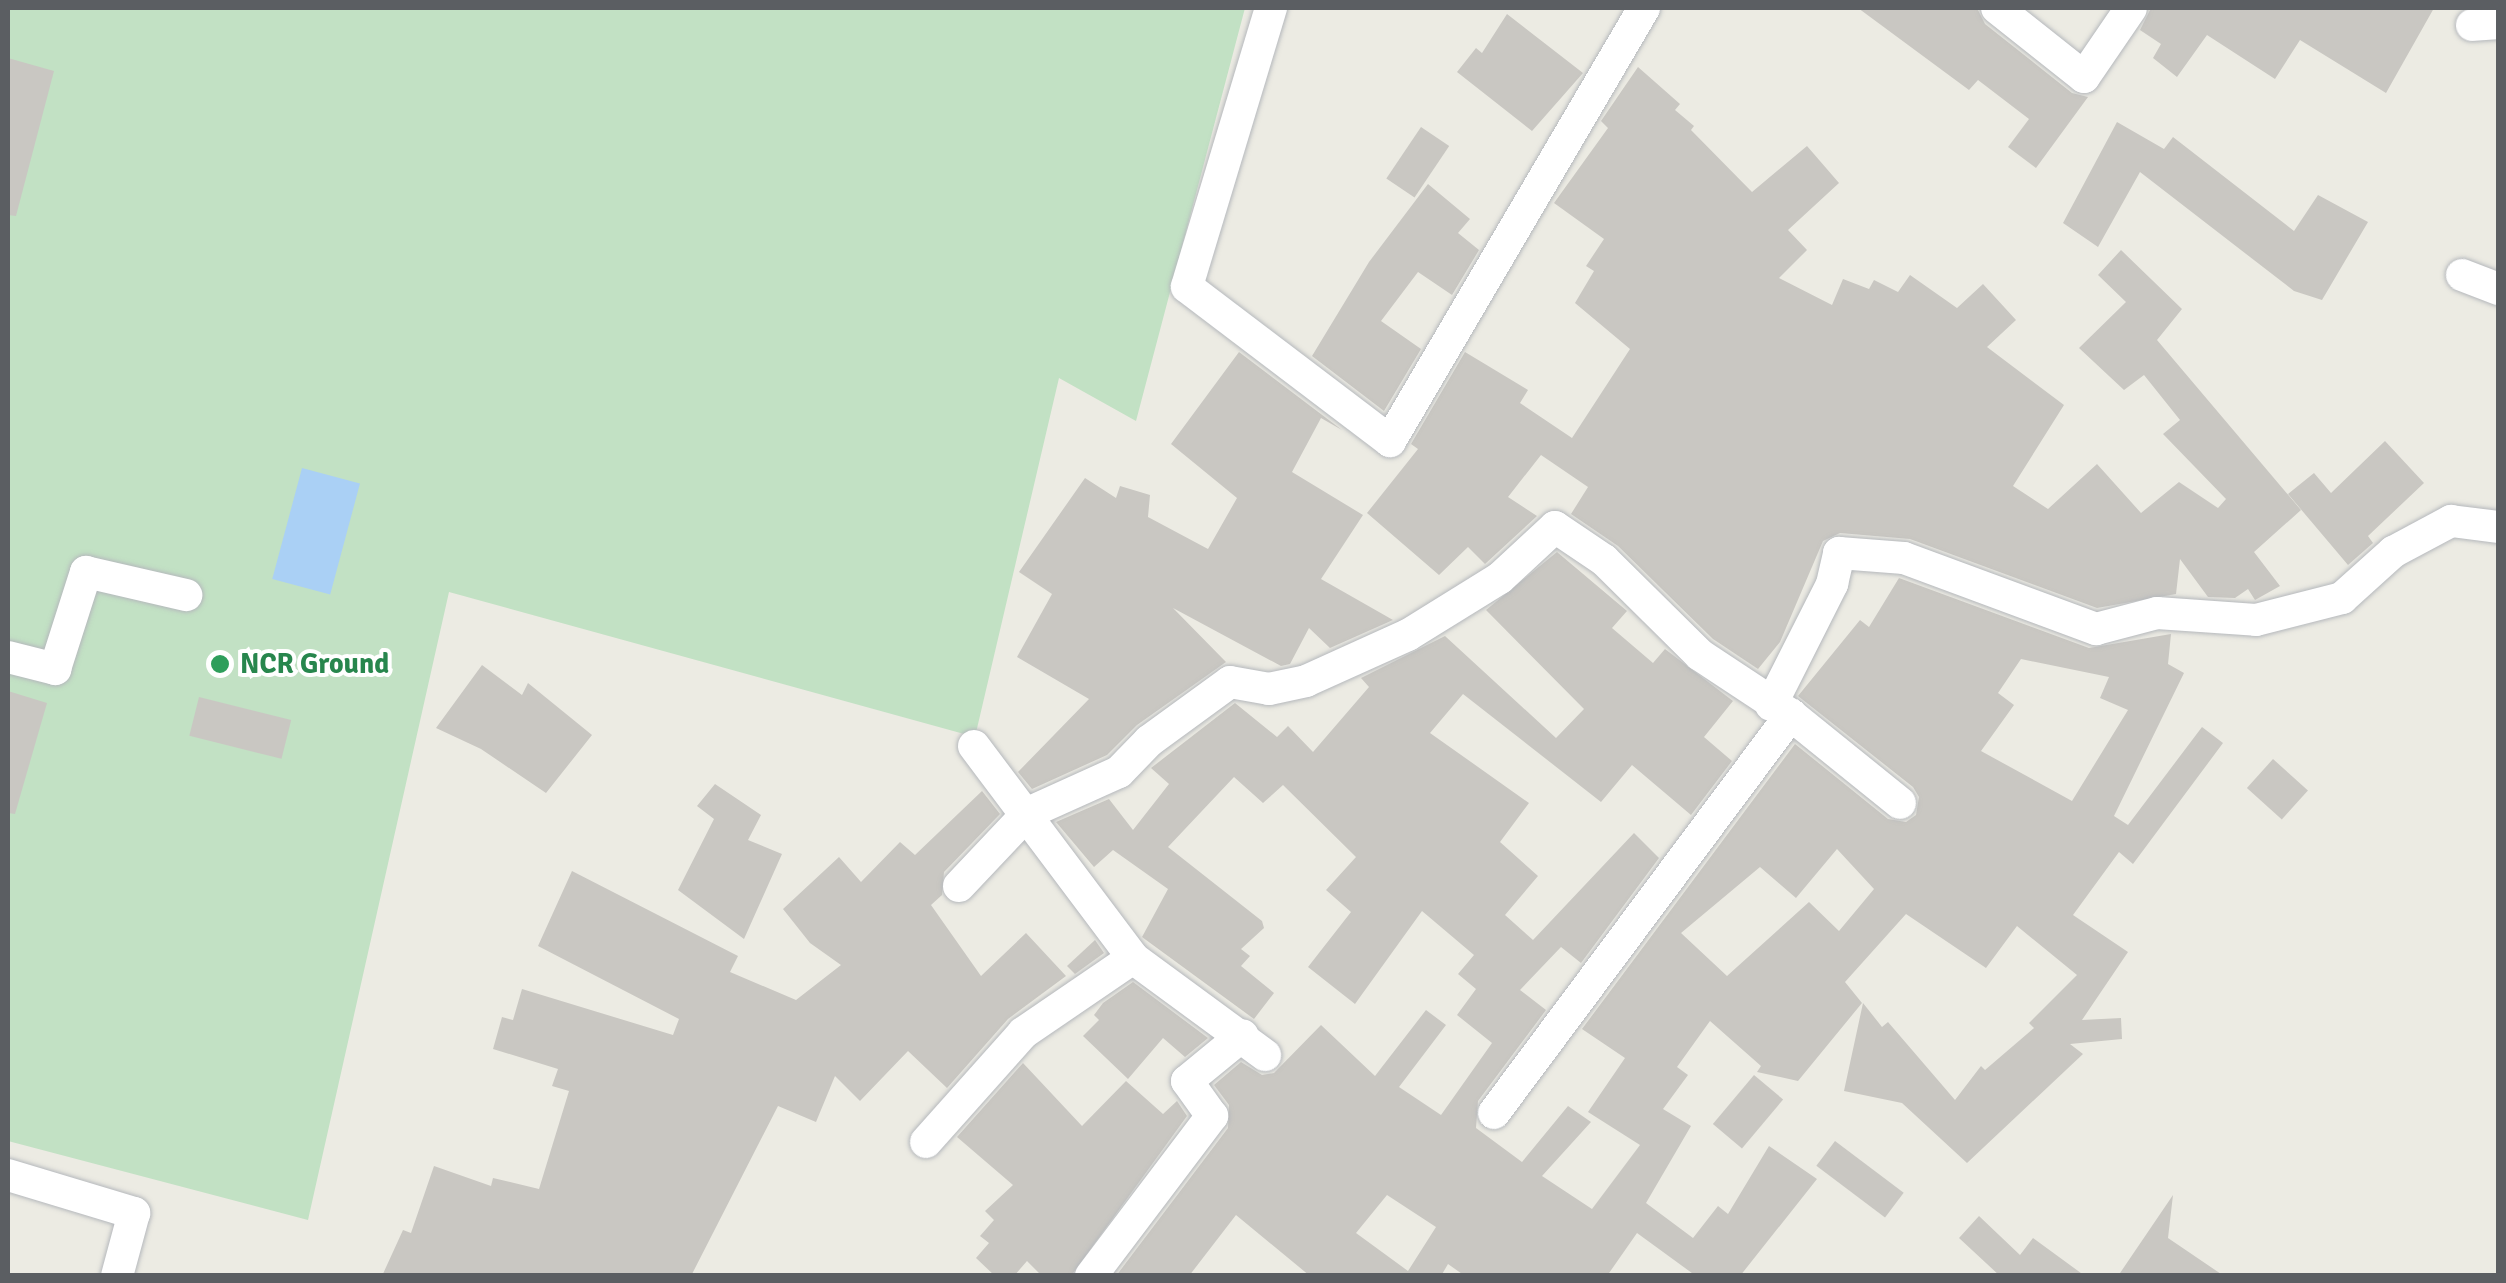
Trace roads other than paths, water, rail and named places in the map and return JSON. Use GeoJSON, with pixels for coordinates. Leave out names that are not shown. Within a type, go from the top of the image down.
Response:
{"type":"FeatureCollection","features":[{"type":"Feature","properties":{"kind":"street"},"geometry":{"type":"LineString","coordinates":[[1271,8],[1187,286],[1390,441],[1644,8]]}},
{"type":"Feature","properties":{"kind":"street"},"geometry":{"type":"LineString","coordinates":[[1998,8],[2084,78],[2130,8]]}},
{"type":"Feature","properties":{"kind":"street"},"geometry":{"type":"LineString","coordinates":[[2462,275],[2498,289]]}},
{"type":"Feature","properties":{"kind":"street"},"geometry":{"type":"LineString","coordinates":[[1494,1112],[1781,710],[1832,584],[1839,553],[1904,558],[2096,628],[2157,613],[2256,620],[2342,598],[2393,552],[2451,521],[2498,527]]}},
{"type":"Feature","properties":{"kind":"street"},"geometry":{"type":"LineString","coordinates":[[960,886],[1028,813],[1120,772],[1149,740],[1230,682],[1269,689],[1306,680],[1408,634],[1500,578],[1555,527],[1604,560],[1700,656],[1781,710],[1900,803]]}},
{"type":"Feature","properties":{"kind":"street"},"geometry":{"type":"LineString","coordinates":[[8,657],[54,669],[86,572],[186,595]]}},
{"type":"Feature","properties":{"kind":"street"},"geometry":{"type":"LineString","coordinates":[[974,746],[1133,958],[1254,1045],[1187,1081],[1212,1116],[1091,1276]]}},
{"type":"Feature","properties":{"kind":"street"},"geometry":{"type":"LineString","coordinates":[[926,1142],[1022,1032],[1133,958]]}},
{"type":"Feature","properties":{"kind":"street"},"geometry":{"type":"LineString","coordinates":[[8,1174],[134,1213],[117,1276]]}},
{"type":"Feature","properties":{"kind":"water"},"geometry":{"type":"Polygon","coordinates":[[[302,468],[360,484],[330,595],[272,579],[302,468]]]}},
{"type":"Feature","properties":{"kind":"place","name":"NCR Ground"},"geometry":{"type":"Point","coordinates":[220,664]}}]}
